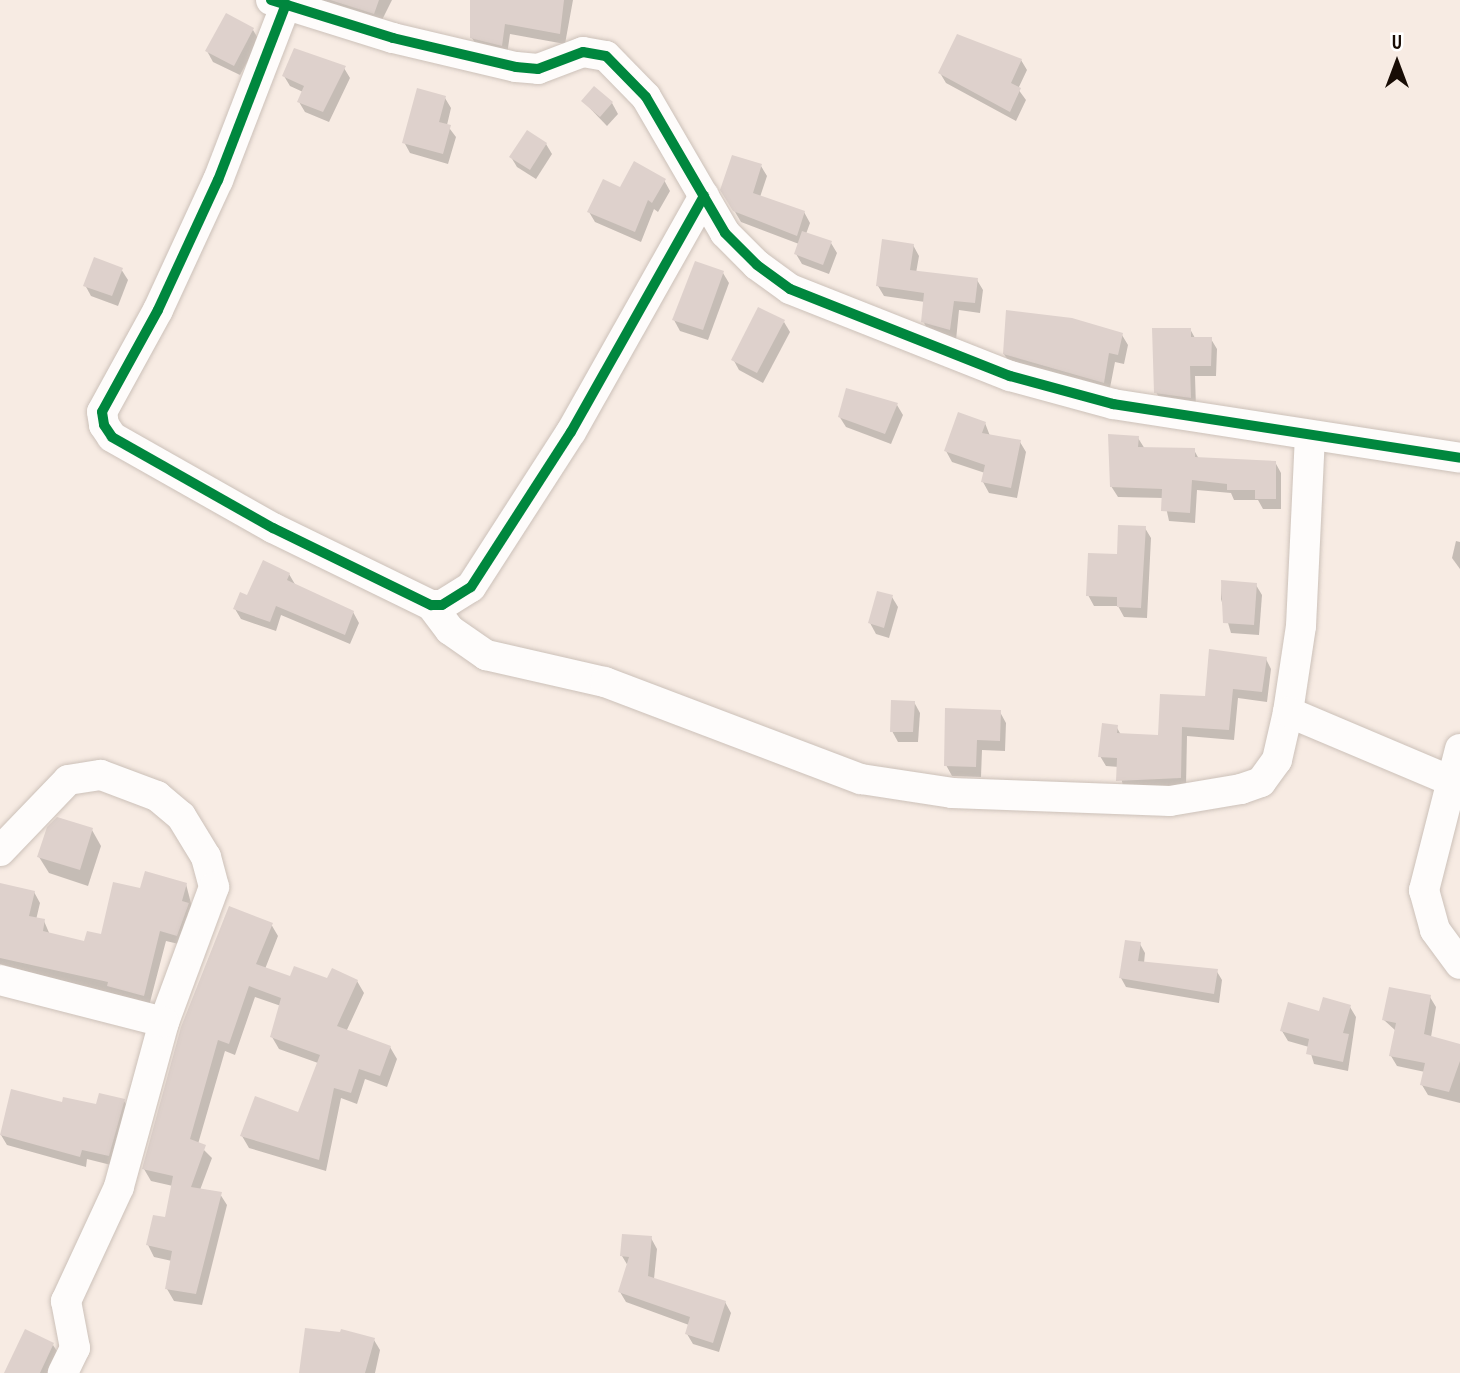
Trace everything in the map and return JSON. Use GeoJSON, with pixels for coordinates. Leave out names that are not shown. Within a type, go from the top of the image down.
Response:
{"type":"FeatureCollection","features":[{"type":"Feature","properties":{"kind":"street"},"geometry":{"type":"LineString","coordinates":[[704,196],[571,432],[471,587],[442,605],[431,605],[273,528],[112,437],[104,425],[102,412],[158,310],[218,180],[279,2],[393,38],[516,67],[538,69],[583,52],[606,56],[646,97],[704,196],[725,233],[757,265],[810,298],[1066,394],[1460,458]]}},
{"type":"Feature","properties":{"kind":"street"},"geometry":{"type":"LineString","coordinates":[[431,605],[450,630],[486,655],[605,681],[861,779],[952,793],[1170,801],[1252,787],[1277,760],[1289,712],[1301,626],[1310,435]]}},
{"type":"Feature","properties":{"kind":"street"},"geometry":{"type":"LineString","coordinates":[[1289,712],[1451,780]]}},
{"type":"Feature","properties":{"kind":"street"},"geometry":{"type":"LineString","coordinates":[[1460,749],[1424,890],[1435,930],[1460,964]]}},
{"type":"Feature","properties":{"kind":"street"},"geometry":{"type":"LineString","coordinates":[[0,851],[68,780],[101,775],[157,796],[181,816],[206,857],[214,887],[164,1022],[119,1187],[66,1301],[75,1348],[63,1373]]}},
{"type":"Feature","properties":{"kind":"street"},"geometry":{"type":"LineString","coordinates":[[0,980],[164,1022]]}},
{"type":"Feature","properties":{"kind":"building"},"geometry":{"type":"Polygon","coordinates":[[[330,0],[379,0],[374,14],[330,0]]]}},
{"type":"Feature","properties":{"kind":"building"},"geometry":{"type":"Polygon","coordinates":[[[470,0],[564,0],[560,34],[505,24],[502,46],[470,38],[470,0]]]}},
{"type":"Feature","properties":{"kind":"building"},"geometry":{"type":"Polygon","coordinates":[[[226,13],[254,28],[234,66],[205,51],[226,13]]]}},
{"type":"Feature","properties":{"kind":"building"},"geometry":{"type":"Polygon","coordinates":[[[957,34],[1022,59],[1011,83],[1021,88],[1010,112],[938,73],[957,34]]]}},
{"type":"Feature","properties":{"kind":"building"},"geometry":{"type":"Polygon","coordinates":[[[294,48],[346,66],[323,112],[297,102],[304,86],[282,76],[294,48]]]}},
{"type":"Feature","properties":{"kind":"building"},"geometry":{"type":"Polygon","coordinates":[[[594,86],[613,102],[600,117],[581,101],[594,86]]]}},
{"type":"Feature","properties":{"kind":"building"},"geometry":{"type":"Polygon","coordinates":[[[417,88],[446,96],[439,122],[451,125],[443,154],[402,143],[417,88]]]}},
{"type":"Feature","properties":{"kind":"building"},"geometry":{"type":"Polygon","coordinates":[[[527,130],[547,143],[530,170],[509,157],[527,130]]]}},
{"type":"Feature","properties":{"kind":"building"},"geometry":{"type":"Polygon","coordinates":[[[732,155],[762,164],[753,193],[805,211],[797,236],[733,211],[720,190],[732,155]]]}},
{"type":"Feature","properties":{"kind":"building"},"geometry":{"type":"Polygon","coordinates":[[[634,161],[666,179],[652,203],[648,200],[635,232],[587,212],[603,179],[620,187],[634,161]]]}},
{"type":"Feature","properties":{"kind":"building"},"geometry":{"type":"Polygon","coordinates":[[[802,231],[832,241],[823,265],[794,254],[802,231]]]}},
{"type":"Feature","properties":{"kind":"building"},"geometry":{"type":"Polygon","coordinates":[[[882,239],[914,244],[910,270],[978,278],[975,303],[954,301],[950,330],[921,322],[924,293],[876,286],[882,239]]]}},
{"type":"Feature","properties":{"kind":"building"},"geometry":{"type":"Polygon","coordinates":[[[94,257],[123,268],[112,296],[83,286],[94,257]]]}},
{"type":"Feature","properties":{"kind":"building"},"geometry":{"type":"Polygon","coordinates":[[[695,261],[724,271],[703,330],[672,320],[695,261]]]}},
{"type":"Feature","properties":{"kind":"building"},"geometry":{"type":"Polygon","coordinates":[[[758,307],[785,320],[757,373],[731,360],[758,307]]]}},
{"type":"Feature","properties":{"kind":"building"},"geometry":{"type":"Polygon","coordinates":[[[1006,310],[1072,318],[1123,333],[1118,355],[1109,353],[1104,383],[1003,354],[1006,310]]]}},
{"type":"Feature","properties":{"kind":"building"},"geometry":{"type":"Polygon","coordinates":[[[1152,328],[1191,328],[1191,337],[1212,337],[1211,366],[1190,366],[1191,398],[1154,393],[1152,328]]]}},
{"type":"Feature","properties":{"kind":"building"},"geometry":{"type":"Polygon","coordinates":[[[846,388],[898,403],[885,434],[838,417],[846,388]]]}},
{"type":"Feature","properties":{"kind":"building"},"geometry":{"type":"Polygon","coordinates":[[[958,412],[986,422],[982,433],[1021,440],[1011,488],[981,482],[985,465],[944,451],[958,412]]]}},
{"type":"Feature","properties":{"kind":"building"},"geometry":{"type":"Polygon","coordinates":[[[1108,434],[1139,436],[1138,447],[1195,448],[1195,457],[1276,461],[1276,499],[1255,499],[1255,490],[1227,490],[1227,484],[1192,480],[1190,513],[1161,511],[1162,489],[1110,487],[1108,434]]]}},
{"type":"Feature","properties":{"kind":"building"},"geometry":{"type":"Polygon","coordinates":[[[1118,525],[1146,526],[1141,608],[1117,607],[1117,597],[1086,596],[1088,553],[1117,554],[1118,525]]]}},
{"type":"Feature","properties":{"kind":"building"},"geometry":{"type":"Polygon","coordinates":[[[263,560],[290,573],[287,580],[354,611],[345,635],[276,606],[270,622],[233,609],[240,592],[247,595],[263,560]]]}},
{"type":"Feature","properties":{"kind":"building"},"geometry":{"type":"Polygon","coordinates":[[[1221,580],[1257,583],[1254,625],[1223,623],[1221,580]]]}},
{"type":"Feature","properties":{"kind":"building"},"geometry":{"type":"Polygon","coordinates":[[[877,591],[893,595],[884,628],[868,623],[877,591]]]}},
{"type":"Feature","properties":{"kind":"building"},"geometry":{"type":"Polygon","coordinates":[[[1209,649],[1267,657],[1262,692],[1233,689],[1229,730],[1182,727],[1181,778],[1116,781],[1117,758],[1098,757],[1102,723],[1118,725],[1117,733],[1158,735],[1160,694],[1205,696],[1209,649]]]}},
{"type":"Feature","properties":{"kind":"building"},"geometry":{"type":"Polygon","coordinates":[[[891,700],[915,701],[913,732],[890,732],[891,700]]]}},
{"type":"Feature","properties":{"kind":"building"},"geometry":{"type":"Polygon","coordinates":[[[945,708],[1001,710],[1000,741],[977,740],[976,767],[944,766],[945,708]]]}},
{"type":"Feature","properties":{"kind":"building"},"geometry":{"type":"Polygon","coordinates":[[[57,817],[93,828],[80,870],[37,857],[47,827],[57,817]]]}},
{"type":"Feature","properties":{"kind":"building"},"geometry":{"type":"Polygon","coordinates":[[[145,871],[187,883],[182,901],[189,903],[177,936],[160,931],[144,996],[107,986],[108,982],[0,958],[0,883],[35,891],[29,916],[45,919],[43,931],[84,941],[87,931],[101,934],[113,882],[140,888],[145,871]]]}},
{"type":"Feature","properties":{"kind":"building"},"geometry":{"type":"Polygon","coordinates":[[[229,906],[273,923],[256,964],[290,976],[294,966],[327,978],[332,968],[358,980],[337,1026],[391,1046],[380,1076],[359,1069],[351,1093],[334,1088],[319,1160],[240,1136],[255,1096],[298,1112],[320,1055],[270,1037],[281,998],[249,986],[229,1044],[218,1040],[190,1139],[206,1145],[191,1187],[222,1192],[196,1294],[165,1289],[172,1251],[146,1245],[153,1215],[165,1217],[173,1176],[142,1169],[181,1027],[229,906]]]}},
{"type":"Feature","properties":{"kind":"building"},"geometry":{"type":"Polygon","coordinates":[[[1125,940],[1141,942],[1138,961],[1218,969],[1214,994],[1119,978],[1125,940]]]}},
{"type":"Feature","properties":{"kind":"building"},"geometry":{"type":"Polygon","coordinates":[[[1389,987],[1431,995],[1424,1034],[1460,1044],[1460,1061],[1449,1092],[1420,1085],[1425,1063],[1389,1056],[1396,1023],[1382,1020],[1389,987]]]}},
{"type":"Feature","properties":{"kind":"building"},"geometry":{"type":"Polygon","coordinates":[[[1323,997],[1351,1005],[1343,1033],[1349,1034],[1343,1062],[1306,1054],[1309,1039],[1280,1031],[1288,1002],[1319,1011],[1323,997]]]}},
{"type":"Feature","properties":{"kind":"building"},"geometry":{"type":"Polygon","coordinates":[[[11,1089],[62,1102],[63,1097],[96,1104],[99,1093],[125,1099],[109,1156],[82,1150],[80,1157],[0,1135],[11,1089]]]}},
{"type":"Feature","properties":{"kind":"building"},"geometry":{"type":"Polygon","coordinates":[[[622,1234],[652,1236],[648,1276],[726,1301],[713,1343],[685,1334],[690,1317],[618,1292],[629,1257],[620,1256],[622,1234]]]}},
{"type":"Feature","properties":{"kind":"building"},"geometry":{"type":"Polygon","coordinates":[[[305,1328],[340,1332],[341,1329],[375,1338],[365,1373],[299,1373],[305,1328]]]}},
{"type":"Feature","properties":{"kind":"building"},"geometry":{"type":"Polygon","coordinates":[[[25,1329],[54,1343],[40,1373],[4,1373],[25,1329]]]}},
{"type":"Feature","properties":{"kind":"cycle path"},"geometry":{"type":"LineString","coordinates":[[271,0],[393,38],[516,67],[538,69],[583,52],[606,56],[646,97],[725,233],[757,265],[790,289],[1010,376],[1113,404],[1460,458]]}},
{"type":"Feature","properties":{"kind":"cycle path"},"geometry":{"type":"LineString","coordinates":[[286,4],[218,180],[158,310],[102,412],[104,425],[112,437],[273,528],[431,605],[442,605],[471,587],[571,432],[704,196]]}}]}
